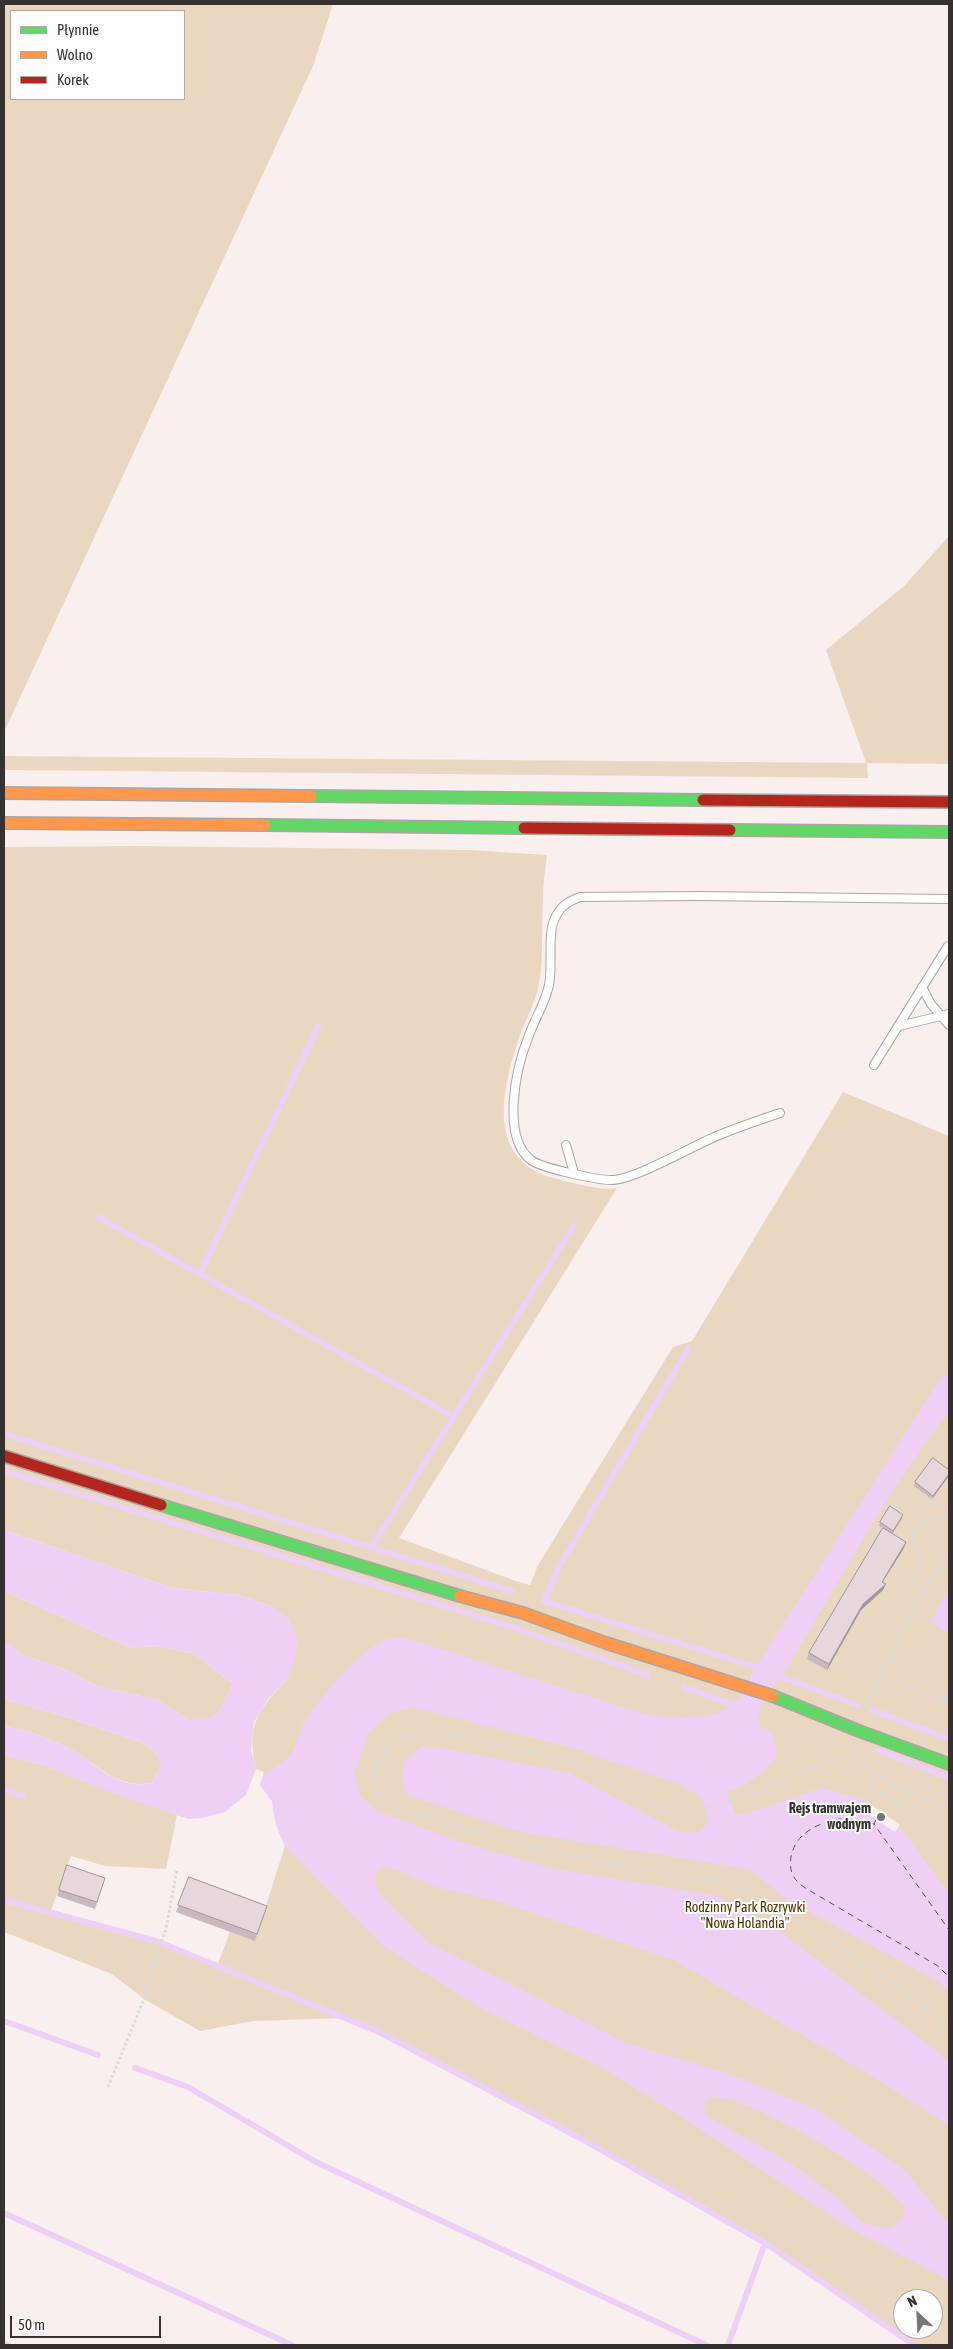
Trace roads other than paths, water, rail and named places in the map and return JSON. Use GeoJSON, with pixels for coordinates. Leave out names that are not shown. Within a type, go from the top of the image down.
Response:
{"type":"FeatureCollection","features":[{"type":"Feature","properties":{"kind":"main road"},"geometry":{"type":"LineString","coordinates":[[4,793],[949,802]]}},
{"type":"Feature","properties":{"kind":"main road"},"geometry":{"type":"LineString","coordinates":[[4,823],[949,832]]}},
{"type":"Feature","properties":{"kind":"main road"},"geometry":{"type":"LineString","coordinates":[[4,1456],[428,1588],[523,1613],[590,1638],[766,1693],[859,1731],[949,1764]]}},
{"type":"Feature","properties":{"kind":"lane"},"geometry":{"type":"LineString","coordinates":[[780,1113],[719,1134],[631,1175],[612,1180],[546,1167],[530,1160],[519,1145],[513,1130],[519,1071],[528,1038],[550,984],[553,920],[564,904],[580,897],[949,899]]}},
{"type":"Feature","properties":{"kind":"lane"},"geometry":{"type":"LineString","coordinates":[[874,1065],[949,946]]}},
{"type":"Feature","properties":{"kind":"lane"},"geometry":{"type":"LineString","coordinates":[[922,987],[931,1004],[949,1025]]}},
{"type":"Feature","properties":{"kind":"lane"},"geometry":{"type":"LineString","coordinates":[[900,1026],[949,1014]]}},
{"type":"Feature","properties":{"kind":"lane"},"geometry":{"type":"LineString","coordinates":[[566,1145],[574,1173]]}},
{"type":"Feature","properties":{"kind":"waterway"},"geometry":{"type":"LineString","coordinates":[[200,1274],[319,1025]]}},
{"type":"Feature","properties":{"kind":"waterway"},"geometry":{"type":"LineString","coordinates":[[98,1217],[454,1417]]}},
{"type":"Feature","properties":{"kind":"waterway"},"geometry":{"type":"LineString","coordinates":[[371,1548],[574,1226]]}},
{"type":"Feature","properties":{"kind":"waterway"},"geometry":{"type":"LineString","coordinates":[[688,1349],[559,1567],[544,1601],[756,1667]]}},
{"type":"Feature","properties":{"kind":"waterway"},"geometry":{"type":"LineString","coordinates":[[4,1434],[512,1591]]}},
{"type":"Feature","properties":{"kind":"waterway"},"geometry":{"type":"LineString","coordinates":[[4,1471],[515,1628],[648,1675]]}},
{"type":"Feature","properties":{"kind":"waterway"},"geometry":{"type":"LineString","coordinates":[[782,1677],[857,1705]]}},
{"type":"Feature","properties":{"kind":"waterway"},"geometry":{"type":"LineString","coordinates":[[684,1687],[734,1705]]}},
{"type":"Feature","properties":{"kind":"waterway"},"geometry":{"type":"LineString","coordinates":[[873,1710],[949,1739]]}},
{"type":"Feature","properties":{"kind":"waterway"},"geometry":{"type":"LineString","coordinates":[[878,1750],[949,1778]]}},
{"type":"Feature","properties":{"kind":"waterway"},"geometry":{"type":"LineString","coordinates":[[4,1789],[23,1796]]}},
{"type":"Feature","properties":{"kind":"waterway"},"geometry":{"type":"LineString","coordinates":[[4,1900],[156,1941],[379,2032],[580,2138],[765,2243],[914,2345]]}},
{"type":"Feature","properties":{"kind":"waterway"},"geometry":{"type":"LineString","coordinates":[[4,2021],[98,2055]]}},
{"type":"Feature","properties":{"kind":"waterway"},"geometry":{"type":"LineString","coordinates":[[135,2068],[188,2087],[316,2162],[706,2345]]}},
{"type":"Feature","properties":{"kind":"waterway"},"geometry":{"type":"LineString","coordinates":[[4,2213],[292,2345]]}},
{"type":"Feature","properties":{"kind":"waterway"},"geometry":{"type":"LineString","coordinates":[[728,2345],[765,2243]]}},
{"type":"Feature","properties":{"kind":"waterway"},"geometry":{"type":"LineString","coordinates":[[4,2344],[8,2345]]}},
{"type":"Feature","properties":{"kind":"place","name":"Rejs tramwajem wodnym"},"geometry":{"type":"Point","coordinates":[881,1817]}},
{"type":"Feature","properties":{"kind":"park label","name":"Rodzinny Park Rozrywki \"Nowa Holandia\""},"geometry":{"type":"Point","coordinates":[745,1916]}}]}
